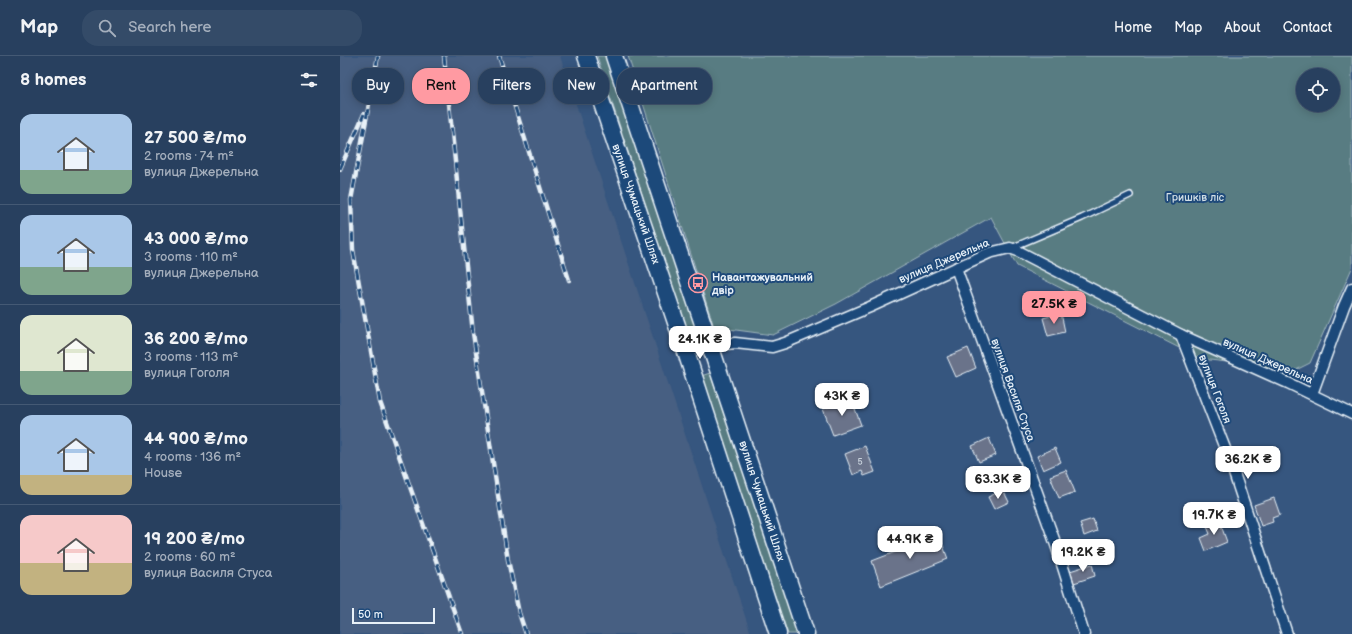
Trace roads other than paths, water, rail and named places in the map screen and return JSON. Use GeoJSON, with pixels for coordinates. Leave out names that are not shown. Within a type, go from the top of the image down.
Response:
{"type":"FeatureCollection","features":[{"type":"Feature","properties":{"kind":"main road","name":"вулиця Чумацький Шлях"},"geometry":{"type":"LineString","coordinates":[[586,56],[686,352],[778,634]]}},
{"type":"Feature","properties":{"kind":"main road","name":"вулиця Чумацький Шлях"},"geometry":{"type":"LineString","coordinates":[[614,56],[806,634]]}},
{"type":"Feature","properties":{"kind":"street","name":"вулиця Джерельна"},"geometry":{"type":"LineString","coordinates":[[710,346],[735,343],[772,347],[785,343],[863,310],[989,253],[1010,248],[1181,335],[1312,394],[1352,414]]}},
{"type":"Feature","properties":{"kind":"street","name":"вулиця Василя Стуса"},"geometry":{"type":"LineString","coordinates":[[956,268],[1056,545],[1084,634]]}},
{"type":"Feature","properties":{"kind":"street"},"geometry":{"type":"LineString","coordinates":[[1312,394],[1352,288]]}},
{"type":"Feature","properties":{"kind":"street","name":"вулиця Гоголя"},"geometry":{"type":"LineString","coordinates":[[1181,335],[1231,464],[1288,634]]}},
{"type":"Feature","properties":{"kind":"street"},"geometry":{"type":"LineString","coordinates":[[686,352],[710,346]]}},
{"type":"Feature","properties":{"kind":"lane"},"geometry":{"type":"LineString","coordinates":[[1010,248],[1082,218],[1130,195]]}},
{"type":"Feature","properties":{"kind":"railway"},"geometry":{"type":"LineString","coordinates":[[378,56],[351,200],[353,250],[380,402],[462,634]]}},
{"type":"Feature","properties":{"kind":"railway"},"geometry":{"type":"LineString","coordinates":[[444,56],[473,333],[508,560],[519,613],[526,634]]}},
{"type":"Feature","properties":{"kind":"railway"},"geometry":{"type":"LineString","coordinates":[[499,56],[569,280]]}},
{"type":"Feature","properties":{"kind":"railway"},"geometry":{"type":"LineString","coordinates":[[340,169],[364,114]]}},
{"type":"Feature","properties":{"kind":"place","name":"Навантажувальний двір"},"geometry":{"type":"Point","coordinates":[698,283]}},
{"type":"Feature","properties":{"kind":"park label","name":"Гришків ліс"},"geometry":{"type":"Point","coordinates":[1195,197]}}]}
